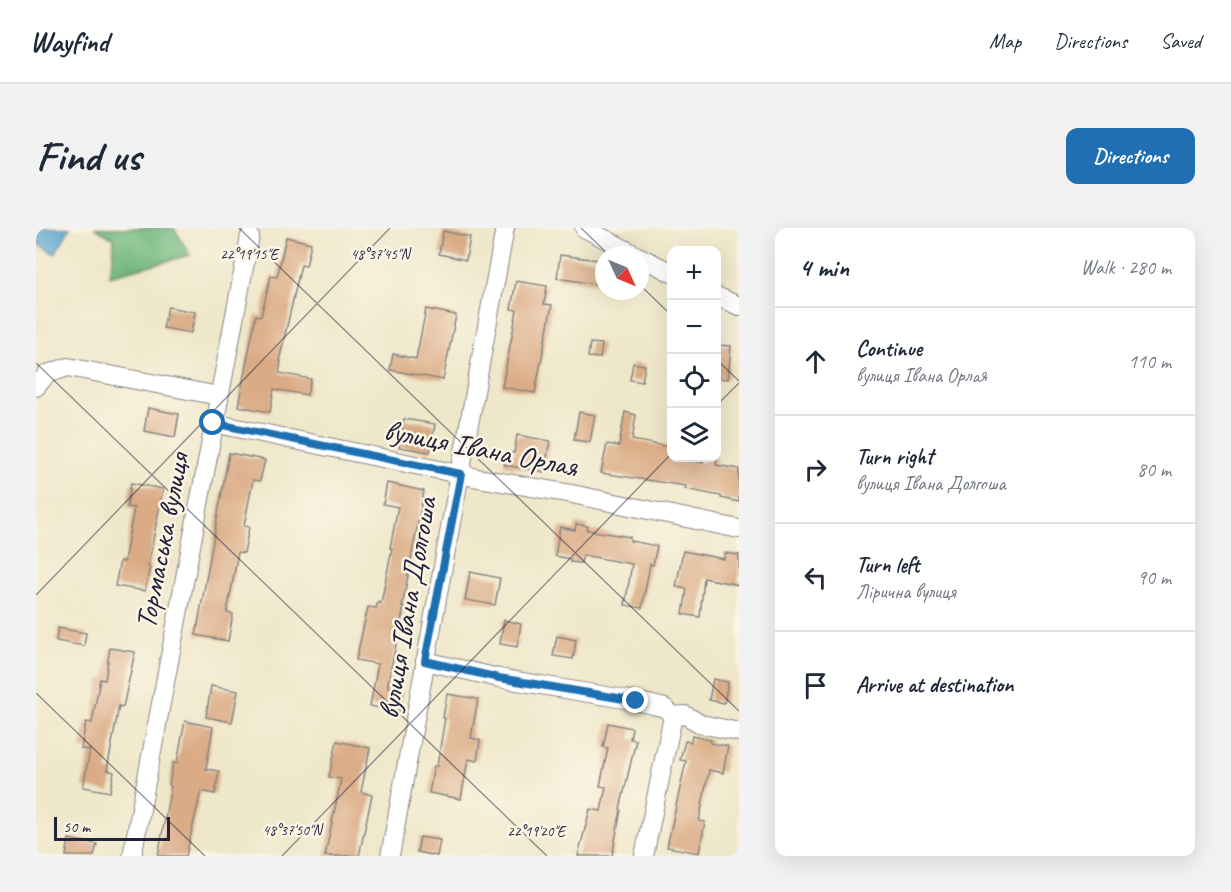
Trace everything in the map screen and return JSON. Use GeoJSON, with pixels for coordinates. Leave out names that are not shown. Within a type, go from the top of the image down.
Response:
{"type":"FeatureCollection","features":[{"type":"Feature","properties":{"kind":"street","name":"вулиця Івана Долгоша"},"geometry":{"type":"LineString","coordinates":[[390,856],[505,228]]}},
{"type":"Feature","properties":{"kind":"street"},"geometry":{"type":"LineString","coordinates":[[584,228],[619,246]]}},
{"type":"Feature","properties":{"kind":"street","name":"Тормаська вулиця"},"geometry":{"type":"LineString","coordinates":[[132,856],[250,236]]}},
{"type":"Feature","properties":{"kind":"street"},"geometry":{"type":"LineString","coordinates":[[649,262],[667,270]]}},
{"type":"Feature","properties":{"kind":"street"},"geometry":{"type":"LineString","coordinates":[[721,298],[739,306]]}},
{"type":"Feature","properties":{"kind":"street"},"geometry":{"type":"LineString","coordinates":[[36,387],[47,374],[68,367],[219,396]]}},
{"type":"Feature","properties":{"kind":"street","name":"вулиця Івана Орлая"},"geometry":{"type":"LineString","coordinates":[[213,423],[739,529]]}},
{"type":"Feature","properties":{"kind":"street"},"geometry":{"type":"LineString","coordinates":[[425,661],[499,678],[636,701],[665,708],[673,716],[685,715],[701,723],[739,732]]}},
{"type":"Feature","properties":{"kind":"street"},"geometry":{"type":"LineString","coordinates":[[644,856],[673,716]]}},
{"type":"Feature","properties":{"kind":"green space"},"geometry":{"type":"Polygon","coordinates":[[[95,228],[174,228],[190,255],[109,276],[114,239],[95,228]]]}},
{"type":"Feature","properties":{"kind":"water"},"geometry":{"type":"Polygon","coordinates":[[[36,228],[70,228],[55,254],[36,243],[36,228]]]}},
{"type":"Feature","properties":{"kind":"building"},"geometry":{"type":"Polygon","coordinates":[[[443,231],[470,237],[466,260],[439,254],[443,231]]]}},
{"type":"Feature","properties":{"kind":"building"},"geometry":{"type":"Polygon","coordinates":[[[286,237],[311,243],[306,266],[301,265],[279,361],[281,361],[279,373],[311,379],[307,395],[274,389],[270,412],[238,406],[256,315],[261,316],[271,276],[277,277],[286,237]]]}},
{"type":"Feature","properties":{"kind":"building"},"geometry":{"type":"Polygon","coordinates":[[[560,255],[595,260],[595,284],[557,278],[560,255]]]}},
{"type":"Feature","properties":{"kind":"building"},"geometry":{"type":"Polygon","coordinates":[[[516,281],[547,286],[544,304],[552,305],[535,393],[502,387],[517,310],[511,309],[516,281]]]}},
{"type":"Feature","properties":{"kind":"building"},"geometry":{"type":"Polygon","coordinates":[[[168,307],[195,312],[191,333],[163,328],[168,307]]]}},
{"type":"Feature","properties":{"kind":"building"},"geometry":{"type":"Polygon","coordinates":[[[426,309],[456,315],[443,380],[390,370],[393,354],[416,359],[426,309]]]}},
{"type":"Feature","properties":{"kind":"building"},"geometry":{"type":"Polygon","coordinates":[[[590,343],[602,344],[600,358],[588,357],[590,343]]]}},
{"type":"Feature","properties":{"kind":"building"},"geometry":{"type":"Polygon","coordinates":[[[721,345],[731,346],[728,379],[721,378],[721,345]]]}},
{"type":"Feature","properties":{"kind":"building"},"geometry":{"type":"Polygon","coordinates":[[[633,363],[645,365],[642,382],[630,380],[633,363]]]}},
{"type":"Feature","properties":{"kind":"building"},"geometry":{"type":"Polygon","coordinates":[[[148,408],[179,414],[175,437],[144,431],[148,408]]]}},
{"type":"Feature","properties":{"kind":"building"},"geometry":{"type":"Polygon","coordinates":[[[579,412],[595,415],[590,442],[574,440],[579,412]]]}},
{"type":"Feature","properties":{"kind":"building"},"geometry":{"type":"Polygon","coordinates":[[[625,412],[636,415],[632,440],[667,446],[667,462],[716,462],[716,465],[739,469],[739,502],[685,489],[686,486],[601,473],[607,444],[619,446],[625,412]]]}},
{"type":"Feature","properties":{"kind":"building"},"geometry":{"type":"Polygon","coordinates":[[[404,419],[435,424],[430,452],[399,447],[404,419]]]}},
{"type":"Feature","properties":{"kind":"building"},"geometry":{"type":"Polygon","coordinates":[[[517,435],[550,441],[544,472],[504,465],[507,452],[514,453],[517,435]]]}},
{"type":"Feature","properties":{"kind":"building"},"geometry":{"type":"Polygon","coordinates":[[[229,453],[265,460],[260,481],[253,480],[244,526],[249,527],[244,553],[238,552],[227,613],[233,614],[228,641],[196,635],[229,453]]]}},
{"type":"Feature","properties":{"kind":"building"},"geometry":{"type":"Polygon","coordinates":[[[131,483],[163,489],[145,591],[115,586],[120,561],[124,562],[134,508],[127,507],[131,483]]]}},
{"type":"Feature","properties":{"kind":"building"},"geometry":{"type":"Polygon","coordinates":[[[387,483],[424,491],[402,607],[404,607],[388,682],[388,688],[403,691],[399,712],[370,706],[378,664],[356,660],[368,607],[376,608],[378,602],[381,603],[392,548],[390,548],[398,507],[383,504],[387,483]]]}},
{"type":"Feature","properties":{"kind":"building"},"geometry":{"type":"Polygon","coordinates":[[[576,524],[588,526],[587,530],[630,537],[630,541],[657,546],[653,565],[650,564],[642,608],[625,605],[632,564],[583,555],[581,563],[570,562],[571,559],[555,556],[560,527],[575,530],[576,524]]]}},
{"type":"Feature","properties":{"kind":"building"},"geometry":{"type":"Polygon","coordinates":[[[683,551],[724,559],[725,553],[739,555],[739,585],[704,578],[700,617],[683,614],[687,589],[676,587],[683,551]]]}},
{"type":"Feature","properties":{"kind":"building"},"geometry":{"type":"Polygon","coordinates":[[[470,572],[500,578],[495,605],[465,600],[470,572]]]}},
{"type":"Feature","properties":{"kind":"building"},"geometry":{"type":"Polygon","coordinates":[[[504,620],[521,624],[517,647],[500,644],[504,620]]]}},
{"type":"Feature","properties":{"kind":"building"},"geometry":{"type":"Polygon","coordinates":[[[58,628],[86,633],[84,646],[56,641],[58,628]]]}},
{"type":"Feature","properties":{"kind":"building"},"geometry":{"type":"Polygon","coordinates":[[[557,636],[576,640],[573,659],[553,656],[557,636]]]}},
{"type":"Feature","properties":{"kind":"building"},"geometry":{"type":"Polygon","coordinates":[[[110,648],[135,652],[123,707],[119,706],[107,770],[114,772],[110,792],[83,787],[90,750],[81,749],[86,722],[92,723],[100,679],[105,680],[110,648]]]}},
{"type":"Feature","properties":{"kind":"building"},"geometry":{"type":"Polygon","coordinates":[[[713,679],[728,682],[724,703],[709,700],[713,679]]]}},
{"type":"Feature","properties":{"kind":"building"},"geometry":{"type":"Polygon","coordinates":[[[211,686],[238,691],[232,722],[206,717],[211,686]]]}},
{"type":"Feature","properties":{"kind":"building"},"geometry":{"type":"Polygon","coordinates":[[[447,694],[478,699],[471,738],[480,740],[477,761],[468,759],[461,799],[429,793],[434,766],[437,766],[447,694]]]}},
{"type":"Feature","properties":{"kind":"building"},"geometry":{"type":"Polygon","coordinates":[[[185,721],[213,727],[206,769],[219,771],[215,794],[201,791],[186,856],[158,856],[173,763],[177,763],[185,721]]]}},
{"type":"Feature","properties":{"kind":"building"},"geometry":{"type":"Polygon","coordinates":[[[608,723],[632,728],[630,739],[636,740],[612,856],[578,856],[590,809],[601,811],[606,787],[600,786],[608,748],[603,747],[608,723]]]}},
{"type":"Feature","properties":{"kind":"building"},"geometry":{"type":"Polygon","coordinates":[[[692,736],[711,740],[710,743],[728,746],[723,773],[709,770],[699,821],[705,822],[699,853],[667,847],[686,761],[680,760],[685,741],[691,742],[692,736]]]}},
{"type":"Feature","properties":{"kind":"building"},"geometry":{"type":"Polygon","coordinates":[[[337,741],[370,748],[361,792],[372,795],[359,856],[325,856],[341,779],[329,777],[337,741]]]}},
{"type":"Feature","properties":{"kind":"building"},"geometry":{"type":"Polygon","coordinates":[[[420,837],[440,840],[437,856],[417,852],[420,837]]]}},
{"type":"Feature","properties":{"kind":"building"},"geometry":{"type":"Polygon","coordinates":[[[69,839],[97,844],[94,856],[66,856],[69,839]]]}},
{"type":"Feature","properties":{"kind":"route"},"geometry":{"type":"LineString","coordinates":[[213,423],[461,474],[425,661],[499,678],[636,701]]}}]}
